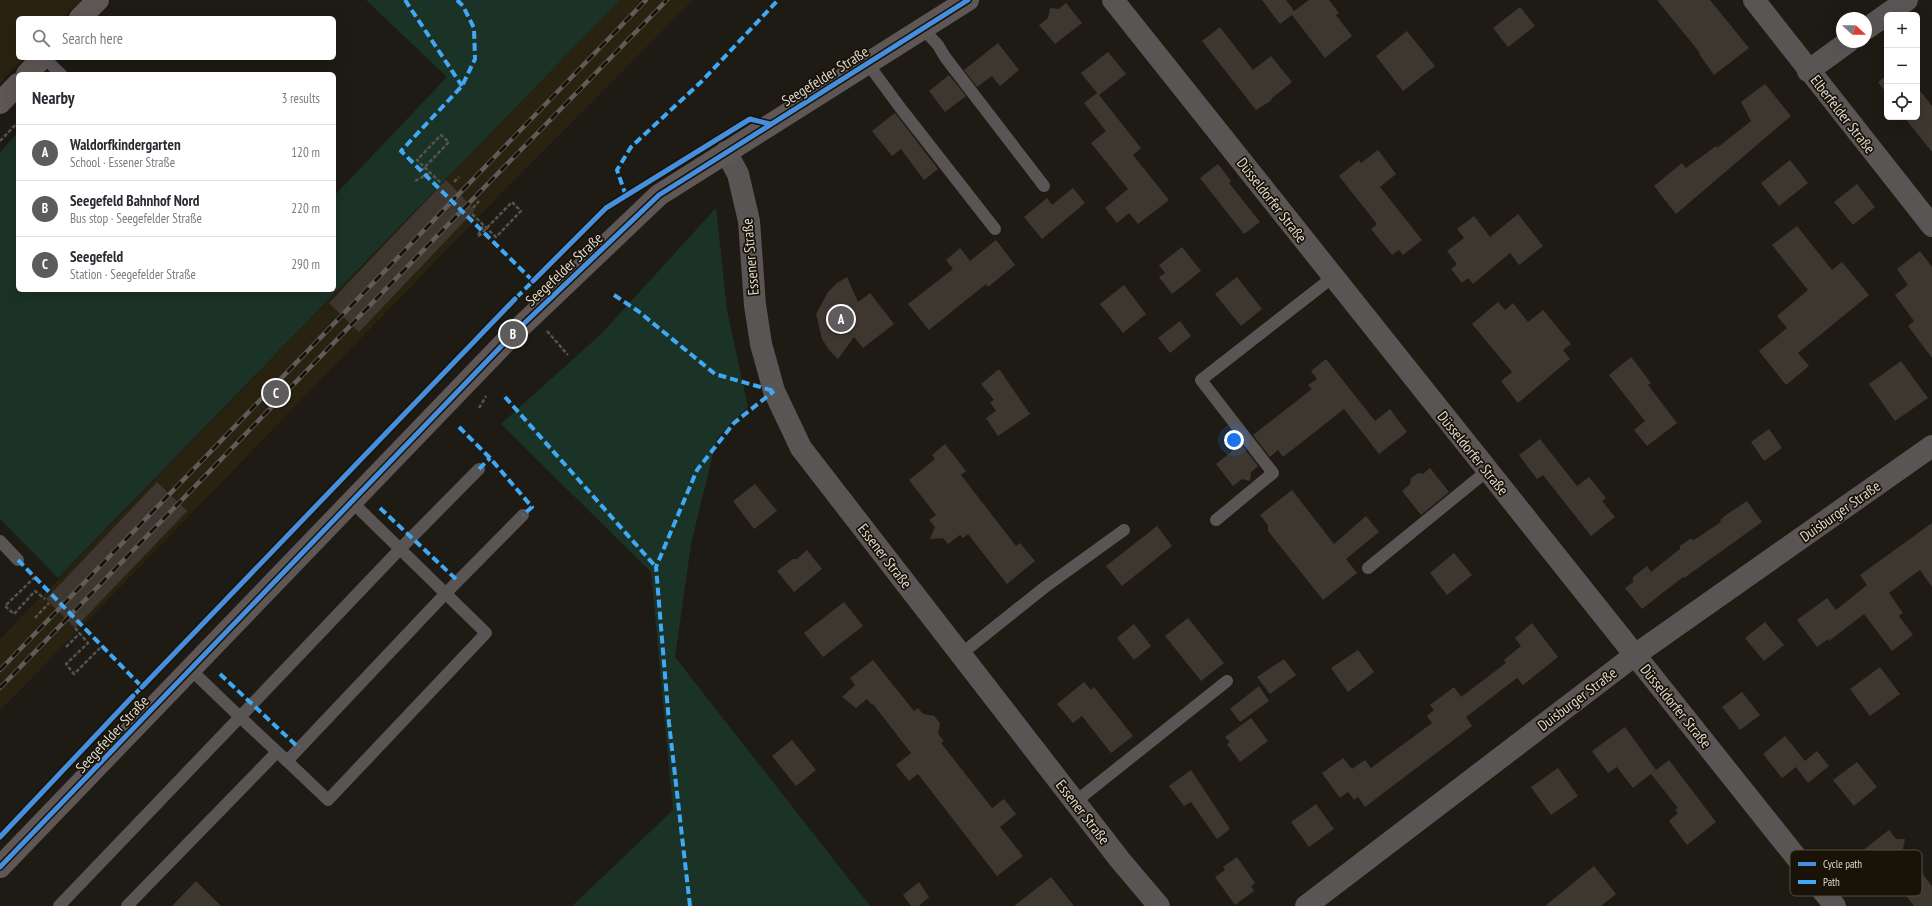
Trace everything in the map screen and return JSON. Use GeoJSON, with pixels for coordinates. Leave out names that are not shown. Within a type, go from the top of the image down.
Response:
{"type":"FeatureCollection","features":[{"type":"Feature","properties":{"kind":"street"},"geometry":{"type":"LineString","coordinates":[[82,16],[98,0]]}},
{"type":"Feature","properties":{"kind":"street","name":"Seegefelder Straße"},"geometry":{"type":"LineString","coordinates":[[0,867],[513,334],[659,195],[968,0]]}},
{"type":"Feature","properties":{"kind":"street","name":"Düsseldorfer Straße"},"geometry":{"type":"LineString","coordinates":[[1113,0],[1790,850]]}},
{"type":"Feature","properties":{"kind":"street","name":"Elberfelder Straße"},"geometry":{"type":"LineString","coordinates":[[1754,0],[1932,226]]}},
{"type":"Feature","properties":{"kind":"street"},"geometry":{"type":"LineString","coordinates":[[1872,25],[1907,0]]}},
{"type":"Feature","properties":{"kind":"street"},"geometry":{"type":"LineString","coordinates":[[1808,70],[1839,48]]}},
{"type":"Feature","properties":{"kind":"street"},"geometry":{"type":"LineString","coordinates":[[29,72],[41,60]]}},
{"type":"Feature","properties":{"kind":"street"},"geometry":{"type":"LineString","coordinates":[[0,103],[16,86]]}},
{"type":"Feature","properties":{"kind":"street","name":"Essener Straße"},"geometry":{"type":"LineString","coordinates":[[726,152],[738,174],[749,221],[755,305],[761,344],[774,391],[801,448],[1075,802],[1158,906]]}},
{"type":"Feature","properties":{"kind":"street","name":"Duisburger Straße"},"geometry":{"type":"LineString","coordinates":[[1306,906],[1635,655],[1932,446]]}},
{"type":"Feature","properties":{"kind":"street","name":"Düsseldorfer Straße"},"geometry":{"type":"LineString","coordinates":[[1827,896],[1835,906]]}},
{"type":"Feature","properties":{"kind":"lane"},"geometry":{"type":"LineString","coordinates":[[923,29],[938,45],[944,57],[1044,186]]}},
{"type":"Feature","properties":{"kind":"lane"},"geometry":{"type":"LineString","coordinates":[[45,60],[59,72]]}},
{"type":"Feature","properties":{"kind":"lane"},"geometry":{"type":"LineString","coordinates":[[868,64],[995,229]]}},
{"type":"Feature","properties":{"kind":"lane"},"geometry":{"type":"LineString","coordinates":[[1216,520],[1273,473],[1201,380],[1333,277]]}},
{"type":"Feature","properties":{"kind":"lane"},"geometry":{"type":"LineString","coordinates":[[58,906],[399,550],[479,469]]}},
{"type":"Feature","properties":{"kind":"lane"},"geometry":{"type":"LineString","coordinates":[[1368,568],[1487,471]]}},
{"type":"Feature","properties":{"kind":"lane"},"geometry":{"type":"LineString","coordinates":[[190,669],[328,800],[486,633],[399,550],[351,501]]}},
{"type":"Feature","properties":{"kind":"lane"},"geometry":{"type":"LineString","coordinates":[[287,761],[445,594],[523,515]]}},
{"type":"Feature","properties":{"kind":"lane"},"geometry":{"type":"LineString","coordinates":[[961,654],[1045,587],[1124,530]]}},
{"type":"Feature","properties":{"kind":"lane"},"geometry":{"type":"LineString","coordinates":[[0,541],[18,560]]}},
{"type":"Feature","properties":{"kind":"lane"},"geometry":{"type":"LineString","coordinates":[[1075,802],[1227,681]]}},
{"type":"Feature","properties":{"kind":"lane"},"geometry":{"type":"LineString","coordinates":[[127,906],[277,752]]}},
{"type":"Feature","properties":{"kind":"path"},"geometry":{"type":"LineString","coordinates":[[0,141],[16,124]]}},
{"type":"Feature","properties":{"kind":"path"},"geometry":{"type":"LineString","coordinates":[[430,173],[415,181],[423,173],[426,166],[449,142],[441,135],[417,160],[421,164],[426,168],[442,184]]}},
{"type":"Feature","properties":{"kind":"path"},"geometry":{"type":"LineString","coordinates":[[454,182],[460,177]]}},
{"type":"Feature","properties":{"kind":"path"},"geometry":{"type":"LineString","coordinates":[[472,208],[479,201]]}},
{"type":"Feature","properties":{"kind":"path"},"geometry":{"type":"LineString","coordinates":[[472,214],[483,225],[488,229],[496,237],[521,211],[512,202],[498,217],[488,226],[483,231],[477,238],[483,225]]}},
{"type":"Feature","properties":{"kind":"path"},"geometry":{"type":"LineString","coordinates":[[541,335],[546,330],[568,354]]}},
{"type":"Feature","properties":{"kind":"path"},"geometry":{"type":"LineString","coordinates":[[479,408],[487,395]]}},
{"type":"Feature","properties":{"kind":"path"},"geometry":{"type":"LineString","coordinates":[[35,577],[5,606],[14,614],[35,591],[45,599]]}},
{"type":"Feature","properties":{"kind":"path"},"geometry":{"type":"LineString","coordinates":[[36,618],[49,603]]}},
{"type":"Feature","properties":{"kind":"path"},"geometry":{"type":"LineString","coordinates":[[75,628],[88,643],[66,664],[74,674],[102,646]]}},
{"type":"Feature","properties":{"kind":"path"},"geometry":{"type":"LineString","coordinates":[[66,647],[80,633]]}},
{"type":"Feature","properties":{"kind":"shaded area"},"geometry":{"type":"Polygon","coordinates":[[[0,0],[81,0],[65,16],[16,16],[16,60],[22,60],[0,83],[0,0]]]}},
{"type":"Feature","properties":{"kind":"shaded area"},"geometry":{"type":"Polygon","coordinates":[[[620,0],[693,0],[490,205],[0,711],[0,639],[620,0]]]}},
{"type":"Feature","properties":{"kind":"green space"},"geometry":{"type":"Polygon","coordinates":[[[366,0],[620,0],[58,578],[0,519],[0,152],[16,135],[16,292],[336,292],[336,194],[447,77],[366,0]]]}},
{"type":"Feature","properties":{"kind":"green space"},"geometry":{"type":"Polygon","coordinates":[[[716,208],[727,310],[748,407],[717,438],[691,544],[675,657],[870,906],[572,906],[673,810],[651,572],[501,424],[601,334],[716,208]]]}},
{"type":"Feature","properties":{"kind":"building"},"geometry":{"type":"Polygon","coordinates":[[[1262,0],[1286,0],[1294,11],[1309,0],[1329,0],[1339,13],[1336,15],[1352,36],[1325,58],[1292,15],[1280,24],[1262,0]]]}},
{"type":"Feature","properties":{"kind":"building"},"geometry":{"type":"Polygon","coordinates":[[[1657,0],[1710,0],[1749,48],[1714,75],[1699,54],[1700,53],[1657,0]]]}},
{"type":"Feature","properties":{"kind":"building"},"geometry":{"type":"Polygon","coordinates":[[[1066,3],[1082,23],[1055,44],[1039,25],[1048,18],[1050,8],[1059,9],[1066,3]]]}},
{"type":"Feature","properties":{"kind":"building"},"geometry":{"type":"Polygon","coordinates":[[[1520,7],[1535,26],[1508,47],[1493,28],[1520,7]]]}},
{"type":"Feature","properties":{"kind":"building"},"geometry":{"type":"Polygon","coordinates":[[[1220,27],[1253,70],[1271,56],[1292,82],[1271,99],[1272,100],[1256,110],[1202,41],[1220,27]]]}},
{"type":"Feature","properties":{"kind":"building"},"geometry":{"type":"Polygon","coordinates":[[[1407,31],[1435,66],[1403,91],[1376,56],[1407,31]]]}},
{"type":"Feature","properties":{"kind":"building"},"geometry":{"type":"Polygon","coordinates":[[[998,43],[1019,70],[1000,86],[992,76],[977,87],[964,70],[998,43]]]}},
{"type":"Feature","properties":{"kind":"building"},"geometry":{"type":"Polygon","coordinates":[[[1108,52],[1126,74],[1099,95],[1141,148],[1133,155],[1169,200],[1138,224],[1129,213],[1117,223],[1105,208],[1128,189],[1091,143],[1106,131],[1084,103],[1097,93],[1081,73],[1108,52]]]}},
{"type":"Feature","properties":{"kind":"building"},"geometry":{"type":"Polygon","coordinates":[[[949,75],[966,96],[945,112],[929,91],[949,75]]]}},
{"type":"Feature","properties":{"kind":"building"},"geometry":{"type":"Polygon","coordinates":[[[1884,77],[1884,90],[1878,82],[1884,77]]]}},
{"type":"Feature","properties":{"kind":"building"},"geometry":{"type":"Polygon","coordinates":[[[1765,84],[1791,116],[1676,214],[1654,186],[1682,163],[1686,168],[1716,146],[1717,148],[1751,121],[1741,102],[1765,84]]]}},
{"type":"Feature","properties":{"kind":"building"},"geometry":{"type":"Polygon","coordinates":[[[1920,91],[1932,106],[1932,152],[1906,120],[1920,120],[1920,91]]]}},
{"type":"Feature","properties":{"kind":"building"},"geometry":{"type":"Polygon","coordinates":[[[895,113],[938,169],[924,180],[901,149],[892,156],[872,131],[895,113]]]}},
{"type":"Feature","properties":{"kind":"building"},"geometry":{"type":"Polygon","coordinates":[[[1378,150],[1396,174],[1380,187],[1422,240],[1403,255],[1399,250],[1392,255],[1371,229],[1377,224],[1339,176],[1359,160],[1361,163],[1378,150]]]}},
{"type":"Feature","properties":{"kind":"building"},"geometry":{"type":"Polygon","coordinates":[[[1790,160],[1808,183],[1779,206],[1761,183],[1790,160]]]}},
{"type":"Feature","properties":{"kind":"building"},"geometry":{"type":"Polygon","coordinates":[[[1218,164],[1231,181],[1229,183],[1260,222],[1244,234],[1200,178],[1218,164]]]}},
{"type":"Feature","properties":{"kind":"building"},"geometry":{"type":"Polygon","coordinates":[[[446,180],[475,210],[359,332],[329,303],[446,180]]]}},
{"type":"Feature","properties":{"kind":"building"},"geometry":{"type":"Polygon","coordinates":[[[1857,184],[1875,207],[1853,225],[1834,202],[1857,184]]]}},
{"type":"Feature","properties":{"kind":"building"},"geometry":{"type":"Polygon","coordinates":[[[1073,188],[1085,203],[1042,239],[1024,217],[1047,198],[1052,205],[1073,188]]]}},
{"type":"Feature","properties":{"kind":"building"},"geometry":{"type":"Polygon","coordinates":[[[1518,214],[1543,246],[1519,265],[1510,253],[1473,284],[1468,278],[1462,283],[1451,269],[1457,264],[1447,251],[1464,238],[1457,229],[1474,216],[1490,237],[1518,214]]]}},
{"type":"Feature","properties":{"kind":"building"},"geometry":{"type":"Polygon","coordinates":[[[1797,226],[1832,270],[1842,262],[1869,295],[1798,353],[1809,366],[1786,385],[1759,351],[1787,328],[1777,316],[1808,290],[1772,245],[1797,226]]]}},
{"type":"Feature","properties":{"kind":"building"},"geometry":{"type":"Polygon","coordinates":[[[996,240],[1015,265],[988,287],[986,284],[929,330],[908,304],[953,269],[946,260],[960,248],[970,261],[996,240]]]}},
{"type":"Feature","properties":{"kind":"building"},"geometry":{"type":"Polygon","coordinates":[[[1182,247],[1201,271],[1172,294],[1159,277],[1165,273],[1159,265],[1182,247]]]}},
{"type":"Feature","properties":{"kind":"building"},"geometry":{"type":"Polygon","coordinates":[[[1920,251],[1932,267],[1932,358],[1908,326],[1914,321],[1895,295],[1908,285],[1897,269],[1920,251]]]}},
{"type":"Feature","properties":{"kind":"building"},"geometry":{"type":"Polygon","coordinates":[[[847,277],[858,302],[870,293],[894,324],[863,348],[854,337],[838,359],[829,350],[822,339],[816,314],[828,292],[837,283],[847,277]]]}},
{"type":"Feature","properties":{"kind":"building"},"geometry":{"type":"Polygon","coordinates":[[[1237,277],[1262,309],[1241,326],[1215,294],[1237,277]]]}},
{"type":"Feature","properties":{"kind":"building"},"geometry":{"type":"Polygon","coordinates":[[[1124,285],[1146,314],[1123,333],[1100,304],[1124,285]]]}},
{"type":"Feature","properties":{"kind":"building"},"geometry":{"type":"Polygon","coordinates":[[[1498,302],[1505,310],[1513,303],[1528,322],[1543,310],[1571,344],[1563,350],[1570,359],[1518,403],[1501,381],[1512,372],[1472,324],[1498,302]]]}},
{"type":"Feature","properties":{"kind":"building"},"geometry":{"type":"Polygon","coordinates":[[[1180,321],[1191,336],[1170,353],[1158,338],[1180,321]]]}},
{"type":"Feature","properties":{"kind":"building"},"geometry":{"type":"Polygon","coordinates":[[[1631,357],[1651,383],[1648,385],[1677,423],[1647,446],[1634,430],[1645,421],[1609,375],[1631,357]]]}},
{"type":"Feature","properties":{"kind":"building"},"geometry":{"type":"Polygon","coordinates":[[[1326,359],[1375,421],[1390,409],[1407,432],[1379,454],[1344,409],[1283,457],[1278,450],[1270,457],[1253,435],[1312,389],[1308,385],[1317,379],[1311,371],[1326,359]]]}},
{"type":"Feature","properties":{"kind":"building"},"geometry":{"type":"Polygon","coordinates":[[[1901,361],[1928,398],[1895,421],[1869,384],[1901,361]]]}},
{"type":"Feature","properties":{"kind":"building"},"geometry":{"type":"Polygon","coordinates":[[[999,369],[1030,414],[998,436],[986,418],[996,411],[990,402],[994,400],[981,384],[999,369]]]}},
{"type":"Feature","properties":{"kind":"building"},"geometry":{"type":"Polygon","coordinates":[[[1769,429],[1782,448],[1764,461],[1751,442],[1769,429]]]}},
{"type":"Feature","properties":{"kind":"building"},"geometry":{"type":"Polygon","coordinates":[[[1540,439],[1577,486],[1589,477],[1606,498],[1602,501],[1615,517],[1591,536],[1543,475],[1537,479],[1519,455],[1540,439]]]}},
{"type":"Feature","properties":{"kind":"building"},"geometry":{"type":"Polygon","coordinates":[[[945,444],[966,471],[961,475],[1016,546],[1020,543],[1035,561],[1007,584],[968,534],[963,538],[960,535],[948,544],[943,538],[930,539],[935,527],[929,520],[936,515],[909,480],[935,459],[932,455],[945,444]]]}},
{"type":"Feature","properties":{"kind":"building"},"geometry":{"type":"Polygon","coordinates":[[[1241,444],[1258,466],[1251,472],[1250,481],[1242,479],[1233,486],[1216,464],[1241,444]]]}},
{"type":"Feature","properties":{"kind":"building"},"geometry":{"type":"Polygon","coordinates":[[[1430,468],[1449,492],[1421,515],[1402,491],[1410,484],[1411,478],[1418,473],[1423,474],[1430,468]]]}},
{"type":"Feature","properties":{"kind":"building"},"geometry":{"type":"Polygon","coordinates":[[[157,482],[187,511],[75,628],[46,599],[157,482]]]}},
{"type":"Feature","properties":{"kind":"building"},"geometry":{"type":"Polygon","coordinates":[[[755,484],[777,511],[754,529],[733,501],[755,484]]]}},
{"type":"Feature","properties":{"kind":"building"},"geometry":{"type":"Polygon","coordinates":[[[1292,490],[1334,544],[1366,516],[1379,532],[1346,559],[1357,573],[1323,600],[1268,531],[1268,525],[1260,515],[1292,490]]]}},
{"type":"Feature","properties":{"kind":"building"},"geometry":{"type":"Polygon","coordinates":[[[1747,501],[1762,522],[1684,578],[1683,577],[1642,609],[1625,588],[1633,582],[1633,577],[1647,566],[1651,572],[1680,549],[1680,546],[1690,539],[1694,540],[1721,522],[1720,520],[1726,515],[1747,501]]]}},
{"type":"Feature","properties":{"kind":"building"},"geometry":{"type":"Polygon","coordinates":[[[1932,523],[1932,587],[1920,570],[1889,593],[1903,613],[1899,616],[1913,635],[1892,651],[1864,614],[1829,641],[1828,639],[1817,647],[1797,620],[1827,598],[1836,610],[1867,585],[1860,575],[1932,523]]]}},
{"type":"Feature","properties":{"kind":"building"},"geometry":{"type":"Polygon","coordinates":[[[1157,526],[1172,546],[1122,586],[1106,566],[1157,526]]]}},
{"type":"Feature","properties":{"kind":"building"},"geometry":{"type":"Polygon","coordinates":[[[807,550],[822,569],[794,592],[777,571],[793,559],[797,559],[807,550]]]}},
{"type":"Feature","properties":{"kind":"building"},"geometry":{"type":"Polygon","coordinates":[[[1454,553],[1472,575],[1447,595],[1430,573],[1454,553]]]}},
{"type":"Feature","properties":{"kind":"building"},"geometry":{"type":"Polygon","coordinates":[[[844,602],[863,626],[823,657],[804,633],[844,602]]]}},
{"type":"Feature","properties":{"kind":"building"},"geometry":{"type":"Polygon","coordinates":[[[1188,618],[1224,663],[1201,681],[1165,636],[1188,618]]]}},
{"type":"Feature","properties":{"kind":"building"},"geometry":{"type":"Polygon","coordinates":[[[1765,622],[1784,645],[1764,661],[1745,638],[1765,622]]]}},
{"type":"Feature","properties":{"kind":"building"},"geometry":{"type":"Polygon","coordinates":[[[1532,623],[1558,657],[1523,685],[1517,678],[1466,717],[1472,726],[1365,807],[1358,797],[1354,800],[1348,792],[1340,798],[1322,773],[1343,758],[1352,769],[1365,760],[1371,768],[1432,723],[1427,716],[1434,710],[1430,705],[1454,687],[1461,697],[1506,663],[1504,660],[1521,646],[1515,638],[1532,623]]]}},
{"type":"Feature","properties":{"kind":"building"},"geometry":{"type":"Polygon","coordinates":[[[1134,624],[1151,646],[1134,660],[1117,638],[1134,624]]]}},
{"type":"Feature","properties":{"kind":"building"},"geometry":{"type":"Polygon","coordinates":[[[1358,650],[1374,672],[1348,692],[1331,668],[1358,650]]]}},
{"type":"Feature","properties":{"kind":"building"},"geometry":{"type":"Polygon","coordinates":[[[1284,659],[1296,675],[1270,694],[1257,677],[1284,659]]]}},
{"type":"Feature","properties":{"kind":"building"},"geometry":{"type":"Polygon","coordinates":[[[873,660],[914,711],[918,708],[923,714],[934,716],[940,723],[938,734],[944,741],[941,743],[992,808],[1004,799],[1016,814],[1000,827],[1023,856],[997,876],[918,774],[909,781],[896,765],[911,753],[873,704],[872,705],[867,699],[856,708],[842,697],[855,685],[850,678],[873,660]]]}},
{"type":"Feature","properties":{"kind":"building"},"geometry":{"type":"Polygon","coordinates":[[[1880,667],[1900,694],[1870,716],[1850,689],[1880,667]]]}},
{"type":"Feature","properties":{"kind":"building"},"geometry":{"type":"Polygon","coordinates":[[[1084,682],[1091,690],[1094,687],[1133,736],[1111,753],[1082,716],[1073,723],[1057,704],[1084,682]]]}},
{"type":"Feature","properties":{"kind":"building"},"geometry":{"type":"Polygon","coordinates":[[[1259,686],[1269,701],[1240,722],[1230,709],[1259,686]]]}},
{"type":"Feature","properties":{"kind":"building"},"geometry":{"type":"Polygon","coordinates":[[[1742,692],[1760,715],[1740,730],[1722,707],[1742,692]]]}},
{"type":"Feature","properties":{"kind":"building"},"geometry":{"type":"Polygon","coordinates":[[[1251,718],[1268,741],[1240,762],[1227,744],[1230,742],[1225,737],[1251,718]]]}},
{"type":"Feature","properties":{"kind":"building"},"geometry":{"type":"Polygon","coordinates":[[[1625,727],[1656,770],[1633,788],[1617,767],[1608,773],[1592,751],[1625,727]]]}},
{"type":"Feature","properties":{"kind":"building"},"geometry":{"type":"Polygon","coordinates":[[[1785,736],[1805,761],[1817,751],[1829,766],[1808,783],[1796,767],[1782,778],[1763,754],[1785,736]]]}},
{"type":"Feature","properties":{"kind":"building"},"geometry":{"type":"Polygon","coordinates":[[[792,740],[816,770],[796,786],[772,756],[792,740]]]}},
{"type":"Feature","properties":{"kind":"building"},"geometry":{"type":"Polygon","coordinates":[[[1669,760],[1716,822],[1687,845],[1669,821],[1678,813],[1675,810],[1678,808],[1651,774],[1669,760]]]}},
{"type":"Feature","properties":{"kind":"building"},"geometry":{"type":"Polygon","coordinates":[[[1857,762],[1877,787],[1854,806],[1833,780],[1857,762]]]}},
{"type":"Feature","properties":{"kind":"building"},"geometry":{"type":"Polygon","coordinates":[[[1558,768],[1578,796],[1551,815],[1531,787],[1558,768]]]}},
{"type":"Feature","properties":{"kind":"building"},"geometry":{"type":"Polygon","coordinates":[[[1191,770],[1230,829],[1217,839],[1191,802],[1184,806],[1169,786],[1191,770]]]}},
{"type":"Feature","properties":{"kind":"building"},"geometry":{"type":"Polygon","coordinates":[[[1316,804],[1334,829],[1309,847],[1291,822],[1316,804]]]}},
{"type":"Feature","properties":{"kind":"building"},"geometry":{"type":"Polygon","coordinates":[[[1889,830],[1896,839],[1905,839],[1904,850],[1863,850],[1889,830]]]}},
{"type":"Feature","properties":{"kind":"building"},"geometry":{"type":"Polygon","coordinates":[[[1237,857],[1255,883],[1251,886],[1254,891],[1235,905],[1215,877],[1225,870],[1223,867],[1237,857]]]}},
{"type":"Feature","properties":{"kind":"building"},"geometry":{"type":"Polygon","coordinates":[[[1594,866],[1616,894],[1601,906],[1545,906],[1594,866]]]}},
{"type":"Feature","properties":{"kind":"building"},"geometry":{"type":"Polygon","coordinates":[[[1922,873],[1932,886],[1932,906],[1914,906],[1906,896],[1922,896],[1922,873]]]}},
{"type":"Feature","properties":{"kind":"building"},"geometry":{"type":"Polygon","coordinates":[[[1051,877],[1074,906],[1014,906],[1051,877]]]}},
{"type":"Feature","properties":{"kind":"building"},"geometry":{"type":"Polygon","coordinates":[[[196,881],[221,906],[172,906],[196,881]]]}},
{"type":"Feature","properties":{"kind":"building"},"geometry":{"type":"Polygon","coordinates":[[[919,882],[929,897],[919,906],[911,906],[903,895],[919,882]]]}},
{"type":"Feature","properties":{"kind":"railway"},"geometry":{"type":"LineString","coordinates":[[0,670],[646,0]]}},
{"type":"Feature","properties":{"kind":"railway"},"geometry":{"type":"LineString","coordinates":[[0,688],[667,0]]}},
{"type":"Feature","properties":{"kind":"marked path"},"geometry":{"type":"LineString","coordinates":[[405,0],[462,86]]}},
{"type":"Feature","properties":{"kind":"marked path"},"geometry":{"type":"LineString","coordinates":[[457,0],[463,6],[474,28],[475,59],[462,86],[401,151],[533,281],[515,299]]}},
{"type":"Feature","properties":{"kind":"marked path"},"geometry":{"type":"LineString","coordinates":[[626,196],[617,170],[631,147],[702,81],[778,0]]}},
{"type":"Feature","properties":{"kind":"marked path"},"geometry":{"type":"LineString","coordinates":[[614,295],[638,311],[715,374],[774,391]]}},
{"type":"Feature","properties":{"kind":"marked path"},"geometry":{"type":"LineString","coordinates":[[690,906],[669,723],[656,567],[697,470],[734,423],[774,391]]}},
{"type":"Feature","properties":{"kind":"marked path"},"geometry":{"type":"LineString","coordinates":[[505,397],[656,567]]}},
{"type":"Feature","properties":{"kind":"marked path"},"geometry":{"type":"LineString","coordinates":[[459,427],[490,458],[532,507],[523,515]]}},
{"type":"Feature","properties":{"kind":"marked path"},"geometry":{"type":"LineString","coordinates":[[479,469],[490,458]]}},
{"type":"Feature","properties":{"kind":"marked path"},"geometry":{"type":"LineString","coordinates":[[380,508],[458,581]]}},
{"type":"Feature","properties":{"kind":"marked path"},"geometry":{"type":"LineString","coordinates":[[18,560],[142,687],[133,696]]}},
{"type":"Feature","properties":{"kind":"marked path"},"geometry":{"type":"LineString","coordinates":[[220,674],[299,748]]}},
{"type":"Feature","properties":{"kind":"cycle path"},"geometry":{"type":"LineString","coordinates":[[0,867],[513,334],[659,195],[968,0]]}},
{"type":"Feature","properties":{"kind":"cycle path"},"geometry":{"type":"LineString","coordinates":[[533,281],[606,208],[750,119],[770,124]]}},
{"type":"Feature","properties":{"kind":"cycle path"},"geometry":{"type":"LineString","coordinates":[[142,687],[515,299]]}},
{"type":"Feature","properties":{"kind":"cycle path"},"geometry":{"type":"LineString","coordinates":[[0,837],[133,696]]}},
{"type":"Feature","properties":{"kind":"place","name":"Waldorfkindergarten"},"geometry":{"type":"Point","coordinates":[841,319]}},
{"type":"Feature","properties":{"kind":"place","name":"Seegefeld Bahnhof Nord"},"geometry":{"type":"Point","coordinates":[513,334]}},
{"type":"Feature","properties":{"kind":"place","name":"Seegefeld"},"geometry":{"type":"Point","coordinates":[276,393]}}]}
